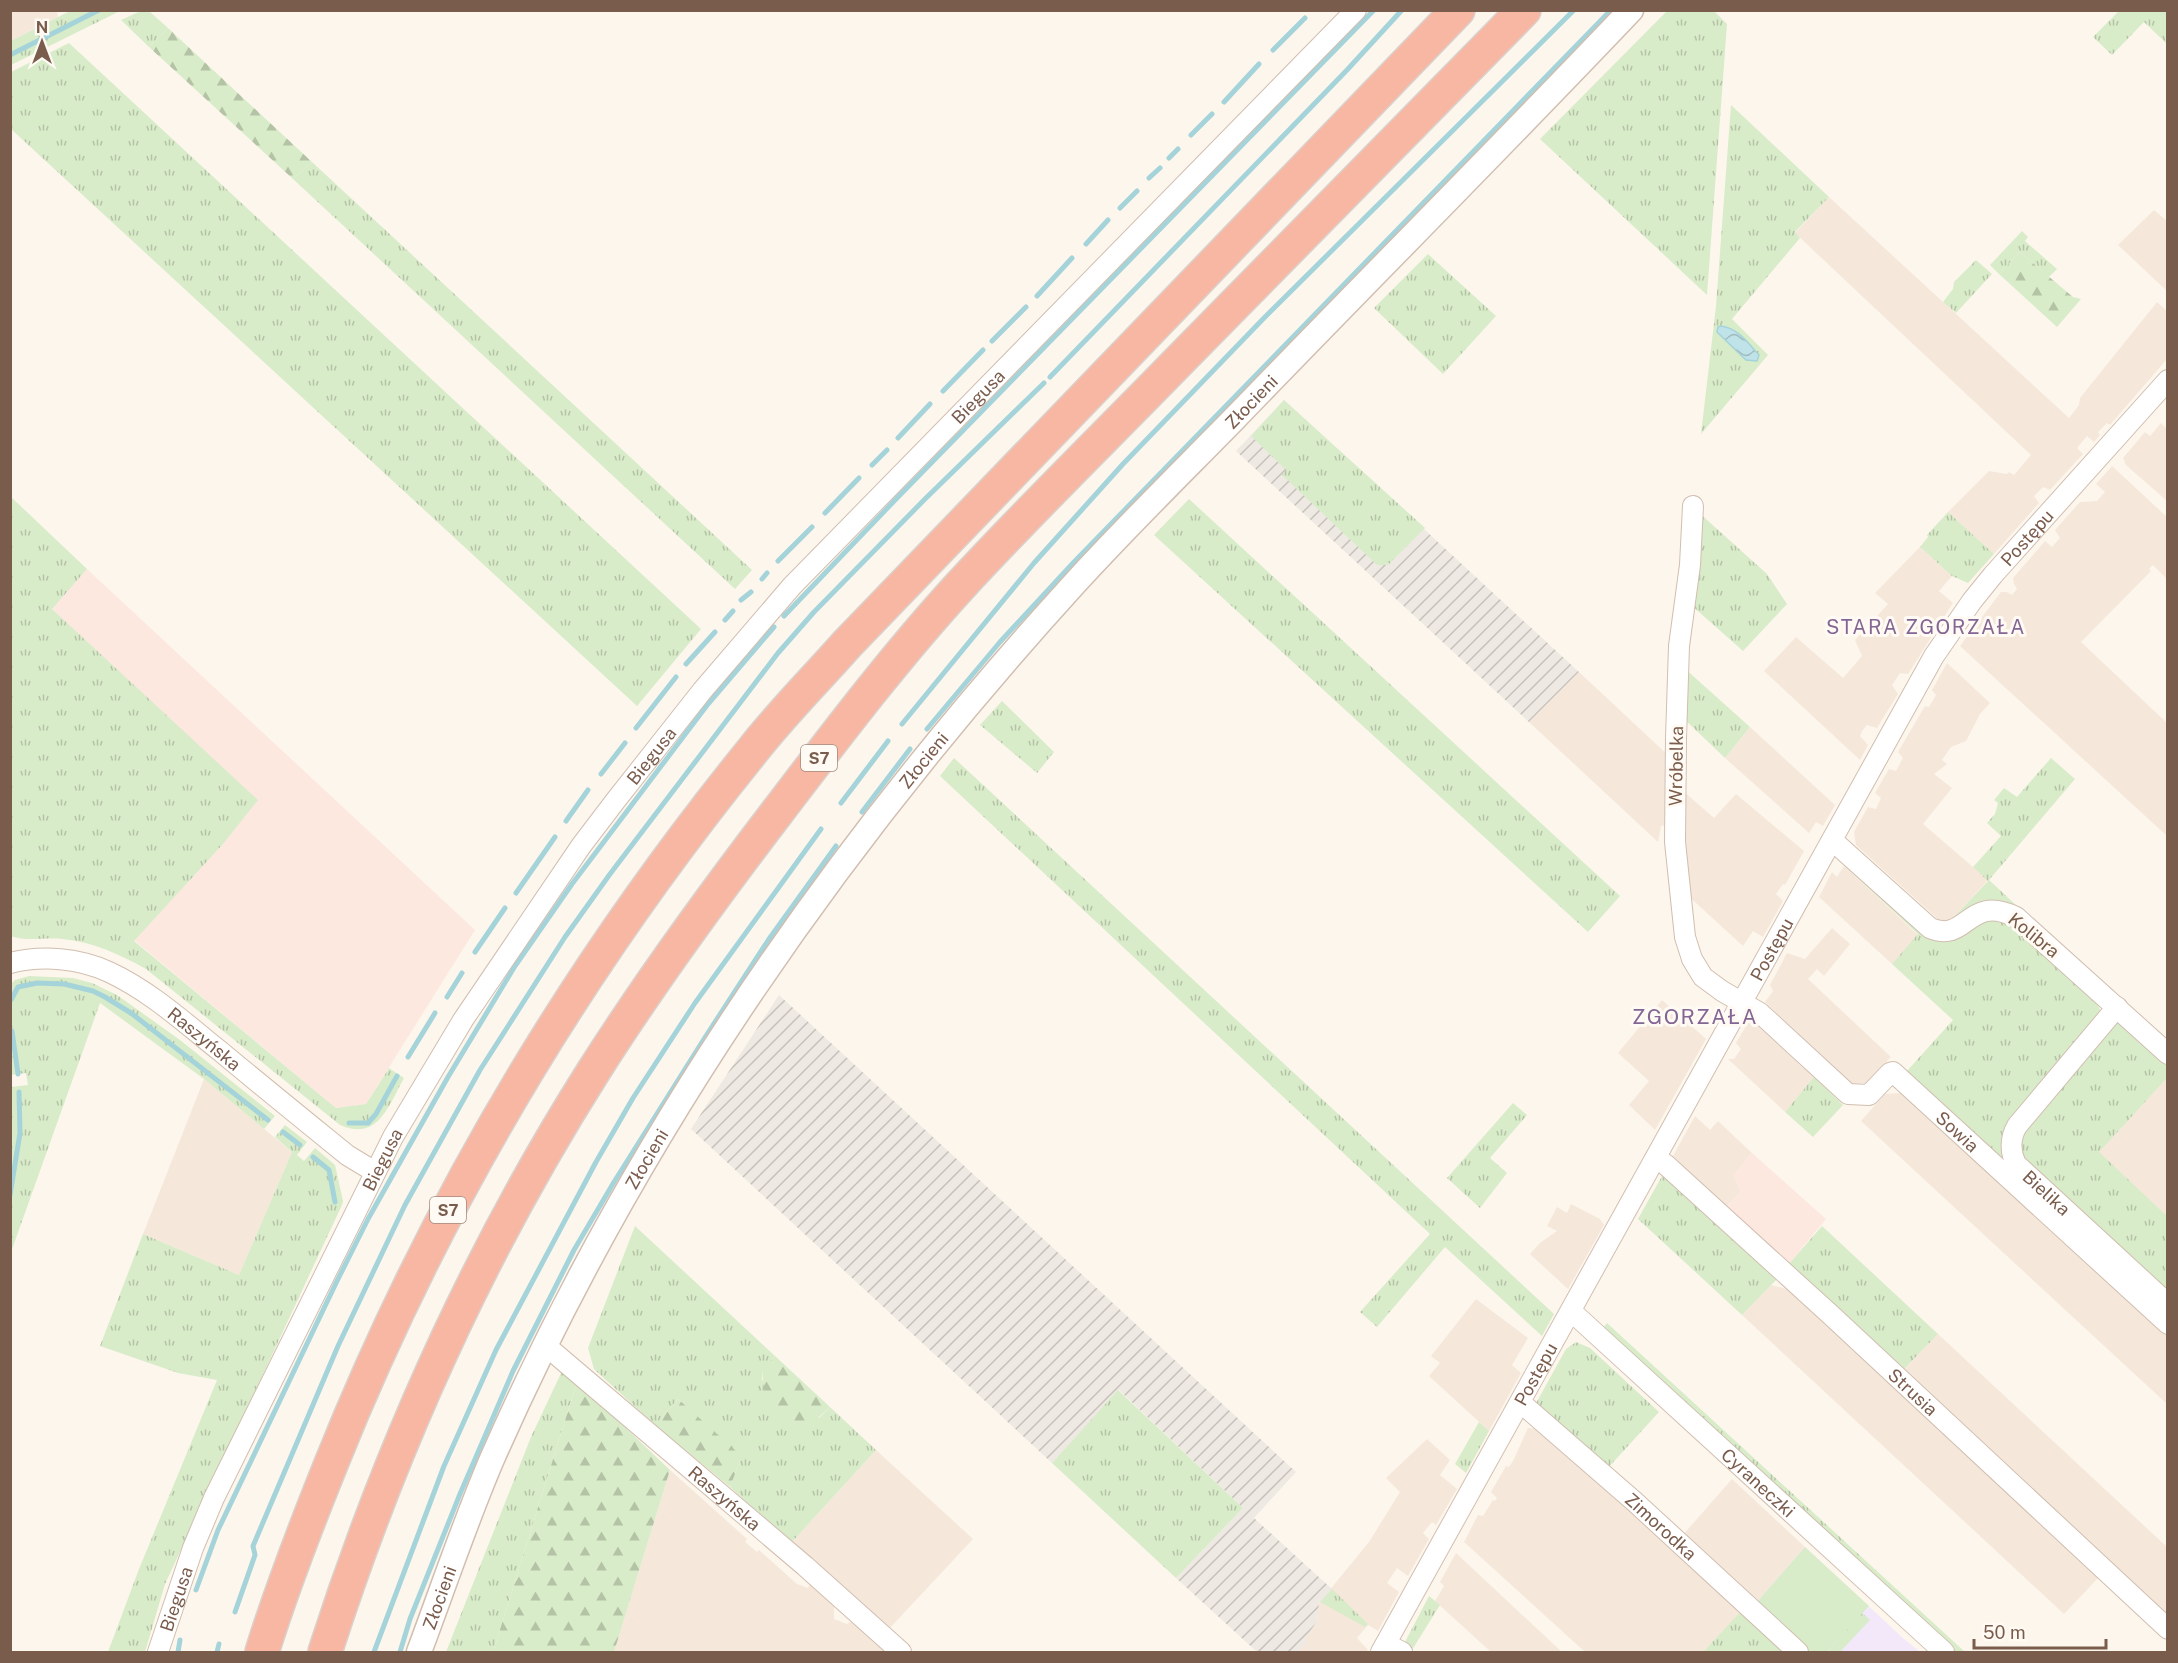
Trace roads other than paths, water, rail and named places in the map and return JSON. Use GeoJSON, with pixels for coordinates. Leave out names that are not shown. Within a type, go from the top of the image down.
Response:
{"type":"FeatureCollection","features":[{"type":"Feature","properties":{"kind":"highway","name":"S7"},"geometry":{"type":"LineString","coordinates":[[262,1653],[303,1533],[332,1460],[358,1397],[414,1276],[463,1181],[544,1040],[668,859],[755,747],[847,644],[1458,10]]}},
{"type":"Feature","properties":{"kind":"highway","name":"S7"},"geometry":{"type":"LineString","coordinates":[[325,1653],[362,1544],[397,1455],[469,1296],[524,1190],[591,1075],[690,928],[878,683],[957,589],[1524,10]]}},
{"type":"Feature","properties":{"kind":"street","name":"Biegusa"},"geometry":{"type":"LineString","coordinates":[[158,1653],[190,1558],[214,1498],[375,1172],[404,1118],[463,1020],[540,905],[616,800],[732,654],[792,585],[1356,10]]}},
{"type":"Feature","properties":{"kind":"street","name":"Złocieni"},"geometry":{"type":"LineString","coordinates":[[419,1653],[480,1488],[545,1345],[582,1273],[632,1181],[705,1064],[815,902],[933,750],[1077,581],[1631,10]]}},
{"type":"Feature","properties":{"kind":"street","name":"Postępu"},"geometry":{"type":"LineString","coordinates":[[1390,1650],[1520,1402],[1934,656],[1993,575],[2168,380]]}},
{"type":"Feature","properties":{"kind":"street","name":"Wróbelka"},"geometry":{"type":"LineString","coordinates":[[1693,506],[1690,565],[1682,621],[1678,681],[1675,842],[1678,880],[1685,937],[1697,968],[1716,988],[1742,1001]]}},
{"type":"Feature","properties":{"kind":"street","name":"Kolibra"},"geometry":{"type":"LineString","coordinates":[[1832,840],[1930,928],[1941,933],[1952,931],[1974,915],[1992,909],[2005,911],[2016,917],[2168,1054]]}},
{"type":"Feature","properties":{"kind":"street","name":"Raszyńska"},"geometry":{"type":"LineString","coordinates":[[10,963],[34,958],[75,962],[107,971],[137,987],[194,1030],[347,1155],[375,1172]]}},
{"type":"Feature","properties":{"kind":"street","name":"Sowia"},"geometry":{"type":"LineString","coordinates":[[1742,1001],[1760,1013],[1848,1094],[1869,1095],[1893,1072],[2168,1324]]}},
{"type":"Feature","properties":{"kind":"street","name":"Bielika"},"geometry":{"type":"LineString","coordinates":[[2116,1007],[2017,1126],[2011,1141],[2013,1157],[2016,1164],[2168,1304]]}},
{"type":"Feature","properties":{"kind":"street","name":"Strusia"},"geometry":{"type":"LineString","coordinates":[[1655,1159],[1665,1164],[1832,1316],[2168,1629]]}},
{"type":"Feature","properties":{"kind":"street","name":"Cyraneczki"},"geometry":{"type":"LineString","coordinates":[[1571,1311],[1944,1653]]}},
{"type":"Feature","properties":{"kind":"street","name":"Raszyńska"},"geometry":{"type":"LineString","coordinates":[[545,1345],[805,1566],[901,1653]]}},
{"type":"Feature","properties":{"kind":"street","name":"Zimorodka"},"geometry":{"type":"LineString","coordinates":[[1520,1402],[1635,1502],[1798,1653]]}},
{"type":"Feature","properties":{"kind":"water"},"geometry":{"type":"Polygon","coordinates":[[[1718,327],[1733,330],[1742,337],[1759,355],[1757,361],[1746,360],[1717,332],[1718,327]]]}},
{"type":"Feature","properties":{"kind":"waterway"},"geometry":{"type":"LineString","coordinates":[[10,55],[99,10]]}},
{"type":"Feature","properties":{"kind":"waterway"},"geometry":{"type":"LineString","coordinates":[[784,616],[1374,10]]}},
{"type":"Feature","properties":{"kind":"waterway"},"geometry":{"type":"LineString","coordinates":[[1050,377],[1347,70],[1402,10]]}},
{"type":"Feature","properties":{"kind":"waterway"},"geometry":{"type":"LineString","coordinates":[[902,724],[1034,563],[1123,464],[1264,318],[1574,10]]}},
{"type":"Feature","properties":{"kind":"waterway"},"geometry":{"type":"LineString","coordinates":[[927,729],[1000,642],[1074,562],[1611,10]]}},
{"type":"Feature","properties":{"kind":"waterway"},"geometry":{"type":"LineString","coordinates":[[1273,50],[1305,18]]}},
{"type":"Feature","properties":{"kind":"waterway"},"geometry":{"type":"LineString","coordinates":[[1224,102],[1259,64]]}},
{"type":"Feature","properties":{"kind":"waterway"},"geometry":{"type":"LineString","coordinates":[[1191,135],[1212,114]]}},
{"type":"Feature","properties":{"kind":"waterway"},"geometry":{"type":"LineString","coordinates":[[1169,158],[1178,149]]}},
{"type":"Feature","properties":{"kind":"waterway"},"geometry":{"type":"LineString","coordinates":[[1149,178],[1160,168]]}},
{"type":"Feature","properties":{"kind":"waterway"},"geometry":{"type":"LineString","coordinates":[[1120,208],[1137,191]]}},
{"type":"Feature","properties":{"kind":"waterway"},"geometry":{"type":"LineString","coordinates":[[1086,244],[1108,220]]}},
{"type":"Feature","properties":{"kind":"waterway"},"geometry":{"type":"LineString","coordinates":[[1037,296],[1072,258]]}},
{"type":"Feature","properties":{"kind":"waterway"},"geometry":{"type":"LineString","coordinates":[[992,341],[1026,307]]}},
{"type":"Feature","properties":{"kind":"waterway"},"geometry":{"type":"LineString","coordinates":[[943,391],[983,350]]}},
{"type":"Feature","properties":{"kind":"waterway"},"geometry":{"type":"LineString","coordinates":[[235,1612],[255,1555],[253,1546],[338,1346],[405,1205],[480,1070],[565,937],[610,874],[778,653],[814,612],[925,499],[1044,383]]}},
{"type":"Feature","properties":{"kind":"waterway"},"geometry":{"type":"LineString","coordinates":[[898,438],[930,404]]}},
{"type":"Feature","properties":{"kind":"waterway"},"geometry":{"type":"LineString","coordinates":[[872,465],[887,450]]}},
{"type":"Feature","properties":{"kind":"waterway"},"geometry":{"type":"LineString","coordinates":[[825,513],[859,478]]}},
{"type":"Feature","properties":{"kind":"waterway"},"geometry":{"type":"LineString","coordinates":[[778,561],[812,527]]}},
{"type":"Feature","properties":{"kind":"waterway"},"geometry":{"type":"LineString","coordinates":[[762,579],[767,573]]}},
{"type":"Feature","properties":{"kind":"waterway"},"geometry":{"type":"LineString","coordinates":[[741,600],[751,592]]}},
{"type":"Feature","properties":{"kind":"waterway"},"geometry":{"type":"LineString","coordinates":[[725,620],[733,611]]}},
{"type":"Feature","properties":{"kind":"waterway"},"geometry":{"type":"LineString","coordinates":[[196,1590],[218,1530],[337,1281],[368,1219],[448,1077],[515,966],[572,884],[708,704],[774,627]]}},
{"type":"Feature","properties":{"kind":"waterway"},"geometry":{"type":"LineString","coordinates":[[686,664],[715,632]]}},
{"type":"Feature","properties":{"kind":"waterway"},"geometry":{"type":"LineString","coordinates":[[636,728],[676,677]]}},
{"type":"Feature","properties":{"kind":"waterway"},"geometry":{"type":"LineString","coordinates":[[841,803],[888,741]]}},
{"type":"Feature","properties":{"kind":"waterway"},"geometry":{"type":"LineString","coordinates":[[601,774],[625,743]]}},
{"type":"Feature","properties":{"kind":"waterway"},"geometry":{"type":"LineString","coordinates":[[862,812],[910,749]]}},
{"type":"Feature","properties":{"kind":"waterway"},"geometry":{"type":"LineString","coordinates":[[566,821],[588,790]]}},
{"type":"Feature","properties":{"kind":"waterway"},"geometry":{"type":"LineString","coordinates":[[374,1652],[444,1466],[496,1350],[596,1162],[633,1098],[695,1003],[821,829]]}},
{"type":"Feature","properties":{"kind":"waterway"},"geometry":{"type":"LineString","coordinates":[[516,893],[555,837]]}},
{"type":"Feature","properties":{"kind":"waterway"},"geometry":{"type":"LineString","coordinates":[[400,1652],[410,1619],[460,1494],[513,1371],[574,1250],[704,1039],[769,939],[836,846]]}},
{"type":"Feature","properties":{"kind":"waterway"},"geometry":{"type":"LineString","coordinates":[[475,952],[505,908]]}},
{"type":"Feature","properties":{"kind":"waterway"},"geometry":{"type":"LineString","coordinates":[[447,997],[462,973]]}},
{"type":"Feature","properties":{"kind":"waterway"},"geometry":{"type":"LineString","coordinates":[[11,1000],[18,987],[37,983],[64,984],[93,991],[131,1013],[268,1120]]}},
{"type":"Feature","properties":{"kind":"waterway"},"geometry":{"type":"LineString","coordinates":[[408,1057],[435,1013]]}},
{"type":"Feature","properties":{"kind":"waterway"},"geometry":{"type":"LineString","coordinates":[[12,1031],[18,1074]]}},
{"type":"Feature","properties":{"kind":"waterway"},"geometry":{"type":"LineString","coordinates":[[349,1123],[368,1123],[376,1114],[397,1076]]}},
{"type":"Feature","properties":{"kind":"waterway"},"geometry":{"type":"LineString","coordinates":[[10,1195],[20,1133],[19,1092]]}},
{"type":"Feature","properties":{"kind":"waterway"},"geometry":{"type":"LineString","coordinates":[[283,1132],[300,1145]]}},
{"type":"Feature","properties":{"kind":"waterway"},"geometry":{"type":"LineString","coordinates":[[313,1157],[329,1170],[335,1202]]}},
{"type":"Feature","properties":{"kind":"waterway"},"geometry":{"type":"LineString","coordinates":[[178,1652],[180,1640]]}},
{"type":"Feature","properties":{"kind":"waterway"},"geometry":{"type":"LineString","coordinates":[[217,1652],[219,1644]]}},
{"type":"Feature","properties":{"kind":"district","name":"STARA ZGORZAŁA"},"geometry":{"type":"Point","coordinates":[1926,627]}},
{"type":"Feature","properties":{"kind":"district","name":"ZGORZAŁA"},"geometry":{"type":"Point","coordinates":[1695,1016]}}]}
